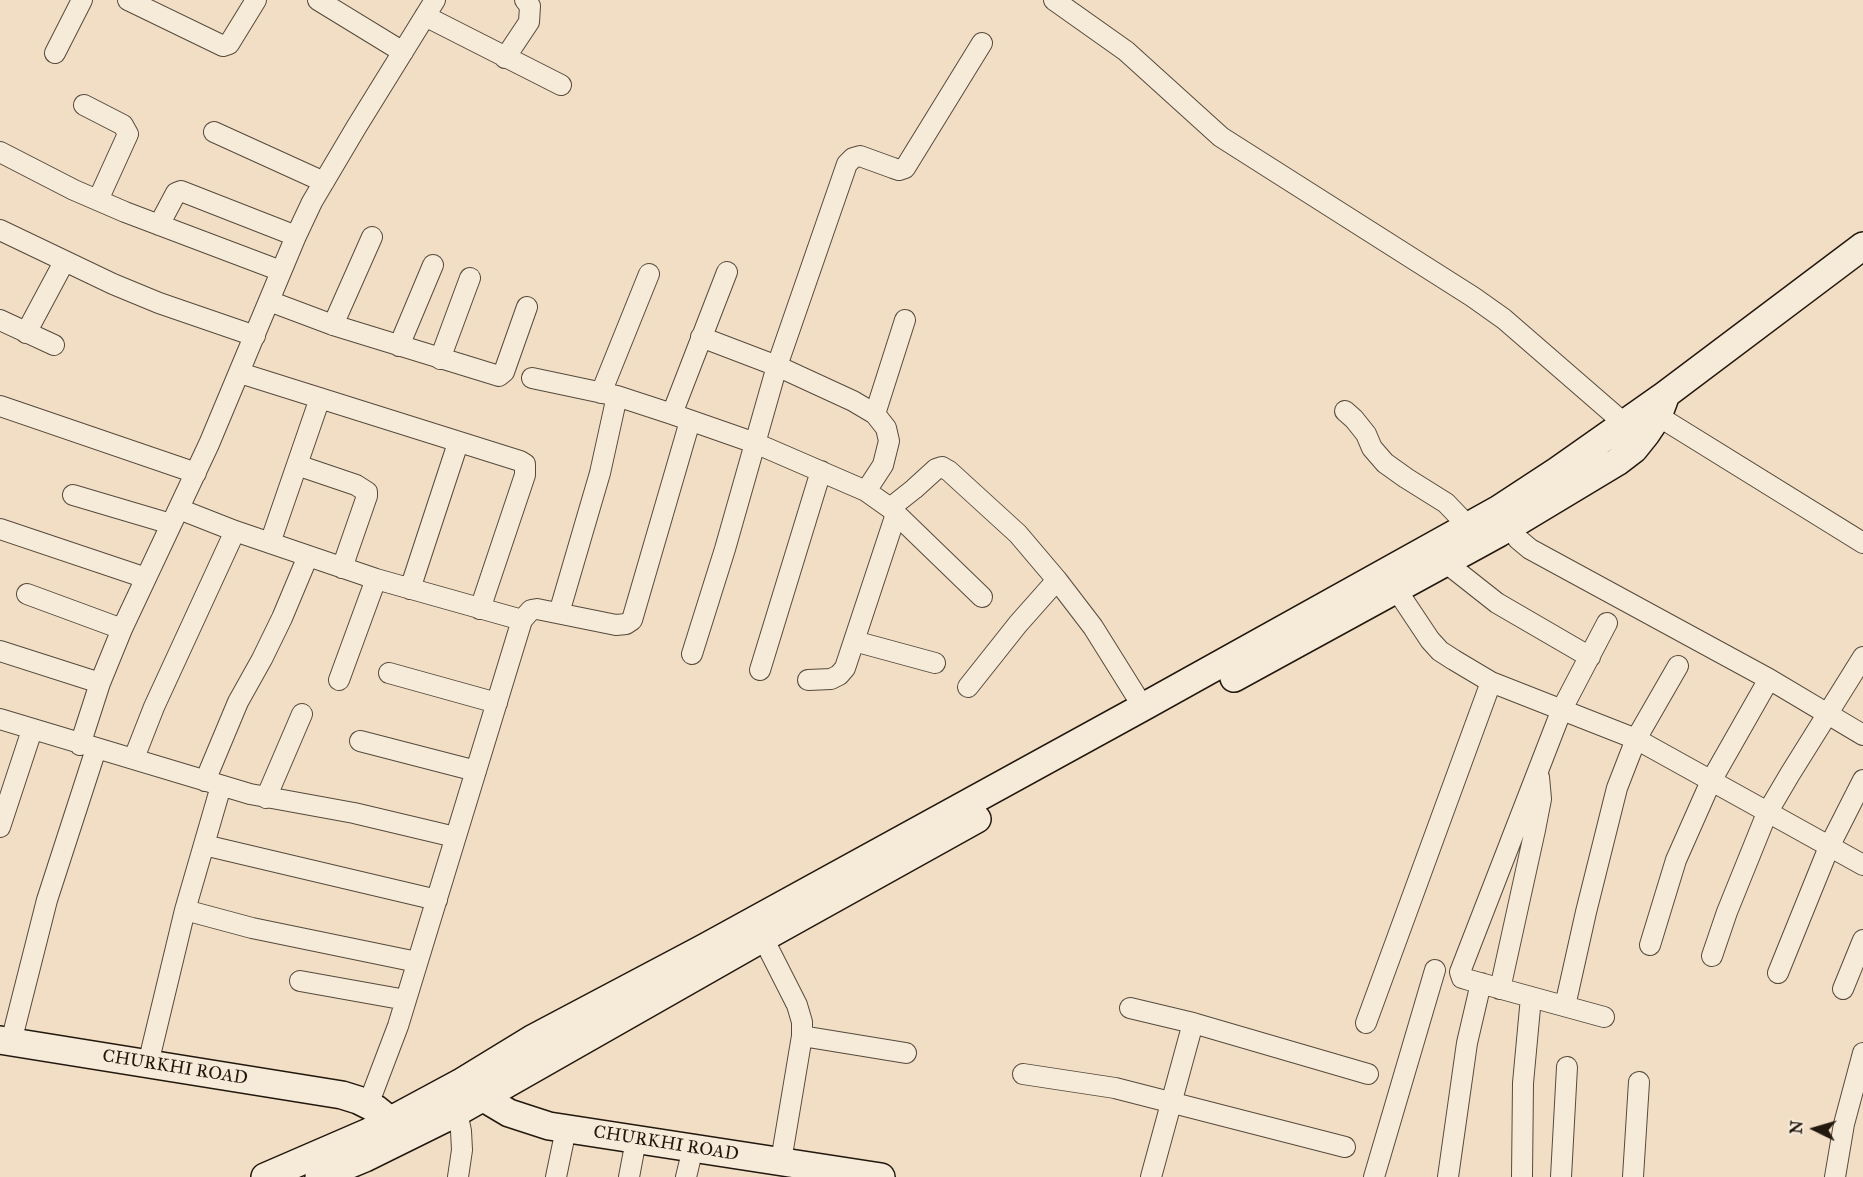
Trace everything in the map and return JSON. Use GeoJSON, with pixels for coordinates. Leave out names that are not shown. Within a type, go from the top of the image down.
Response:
{"type":"FeatureCollection","features":[{"type":"Feature","properties":{"kind":"street"},"geometry":{"type":"LineString","coordinates":[[55,52],[82,0]]}},
{"type":"Feature","properties":{"kind":"street"},"geometry":{"type":"LineString","coordinates":[[128,0],[223,46],[229,44],[256,0]]}},
{"type":"Feature","properties":{"kind":"street"},"geometry":{"type":"LineString","coordinates":[[318,0],[403,52]]}},
{"type":"Feature","properties":{"kind":"street"},"geometry":{"type":"LineString","coordinates":[[505,58],[529,22],[530,6],[525,0]]}},
{"type":"Feature","properties":{"kind":"street"},"geometry":{"type":"LineString","coordinates":[[1055,0],[1126,51],[1221,137],[1504,319],[1625,424]]}},
{"type":"Feature","properties":{"kind":"street"},"geometry":{"type":"LineString","coordinates":[[5,1041],[47,900],[88,747],[100,683],[122,629],[196,473],[240,373],[296,236],[324,182],[430,8],[505,58],[561,85]]}},
{"type":"Feature","properties":{"kind":"street"},"geometry":{"type":"LineString","coordinates":[[692,654],[725,549],[777,366],[848,164],[853,158],[860,156],[900,170],[904,168],[982,43]]}},
{"type":"Feature","properties":{"kind":"street"},"geometry":{"type":"LineString","coordinates":[[84,105],[123,125],[128,134],[98,200]]}},
{"type":"Feature","properties":{"kind":"street"},"geometry":{"type":"LineString","coordinates":[[214,132],[324,182]]}},
{"type":"Feature","properties":{"kind":"street"},"geometry":{"type":"LineString","coordinates":[[0,152],[98,200],[281,271]]}},
{"type":"Feature","properties":{"kind":"street"},"geometry":{"type":"LineString","coordinates":[[159,225],[176,192],[181,191],[296,236]]}},
{"type":"Feature","properties":{"kind":"street"},"geometry":{"type":"LineString","coordinates":[[0,230],[64,262],[159,303],[255,336]]}},
{"type":"Feature","properties":{"kind":"street"},"geometry":{"type":"LineString","coordinates":[[333,325],[372,237]]}},
{"type":"Feature","properties":{"kind":"street"},"geometry":{"type":"LineString","coordinates":[[400,1128],[457,1112],[482,1099],[763,938],[1445,562],[1625,424],[1662,406],[1863,246]]}},
{"type":"Feature","properties":{"kind":"street"},"geometry":{"type":"LineString","coordinates":[[26,333],[64,262]]}},
{"type":"Feature","properties":{"kind":"street"},"geometry":{"type":"LineString","coordinates":[[399,346],[433,265]]}},
{"type":"Feature","properties":{"kind":"street"},"geometry":{"type":"LineString","coordinates":[[368,1105],[406,1000],[524,615],[537,609],[616,625],[626,624],[632,620],[701,337],[727,272]]}},
{"type":"Feature","properties":{"kind":"street"},"geometry":{"type":"LineString","coordinates":[[559,614],[600,473],[609,394],[649,274]]}},
{"type":"Feature","properties":{"kind":"street"},"geometry":{"type":"LineString","coordinates":[[440,359],[470,278]]}},
{"type":"Feature","properties":{"kind":"street"},"geometry":{"type":"LineString","coordinates":[[269,302],[333,325],[499,376],[504,372],[527,307]]}},
{"type":"Feature","properties":{"kind":"street"},"geometry":{"type":"LineString","coordinates":[[0,320],[54,345]]}},
{"type":"Feature","properties":{"kind":"street"},"geometry":{"type":"LineString","coordinates":[[875,414],[905,320]]}},
{"type":"Feature","properties":{"kind":"street"},"geometry":{"type":"LineString","coordinates":[[701,337],[777,366],[853,401],[875,414],[886,428],[889,441],[883,465],[866,491]]}},
{"type":"Feature","properties":{"kind":"street"},"geometry":{"type":"LineString","coordinates":[[240,373],[525,464],[526,470],[480,609]]}},
{"type":"Feature","properties":{"kind":"street"},"geometry":{"type":"LineString","coordinates":[[532,378],[609,394],[681,418],[754,443],[866,491],[893,511],[982,597]]}},
{"type":"Feature","properties":{"kind":"street"},"geometry":{"type":"LineString","coordinates":[[270,543],[321,398]]}},
{"type":"Feature","properties":{"kind":"street"},"geometry":{"type":"LineString","coordinates":[[0,406],[196,473]]}},
{"type":"Feature","properties":{"kind":"street"},"geometry":{"type":"LineString","coordinates":[[319,1177],[364,1157],[460,1083],[532,1039],[704,948],[1468,526],[1504,518],[1617,462],[1634,449],[1662,406]]}},
{"type":"Feature","properties":{"kind":"street"},"geometry":{"type":"LineString","coordinates":[[1662,406],[1863,543]]}},
{"type":"Feature","properties":{"kind":"street"},"geometry":{"type":"LineString","coordinates":[[1345,411],[1360,427],[1372,448],[1385,463],[1446,503],[1468,526]]}},
{"type":"Feature","properties":{"kind":"street"},"geometry":{"type":"LineString","coordinates":[[410,589],[458,442]]}},
{"type":"Feature","properties":{"kind":"street"},"geometry":{"type":"LineString","coordinates":[[297,465],[356,485],[366,492],[367,496],[342,568]]}},
{"type":"Feature","properties":{"kind":"street"},"geometry":{"type":"LineString","coordinates":[[808,680],[831,679],[845,668],[893,511],[936,469],[942,467],[1018,534],[1057,580],[1093,627],[1143,707]]}},
{"type":"Feature","properties":{"kind":"street"},"geometry":{"type":"LineString","coordinates":[[760,670],[821,471]]}},
{"type":"Feature","properties":{"kind":"street"},"geometry":{"type":"LineString","coordinates":[[73,495],[235,531],[376,579],[522,620]]}},
{"type":"Feature","properties":{"kind":"street"},"geometry":{"type":"LineString","coordinates":[[1504,518],[1518,539],[1547,560],[1768,679],[1863,735]]}},
{"type":"Feature","properties":{"kind":"street"},"geometry":{"type":"LineString","coordinates":[[0,529],[146,578]]}},
{"type":"Feature","properties":{"kind":"street"},"geometry":{"type":"LineString","coordinates":[[135,758],[162,687],[235,531]]}},
{"type":"Feature","properties":{"kind":"street"},"geometry":{"type":"LineString","coordinates":[[148,1064],[185,910],[204,845],[213,783],[238,702],[282,618],[308,556]]}},
{"type":"Feature","properties":{"kind":"street"},"geometry":{"type":"LineString","coordinates":[[1445,562],[1497,603],[1590,657]]}},
{"type":"Feature","properties":{"kind":"street"},"geometry":{"type":"LineString","coordinates":[[339,680],[376,579]]}},
{"type":"Feature","properties":{"kind":"street"},"geometry":{"type":"LineString","coordinates":[[968,687],[1018,624],[1057,580]]}},
{"type":"Feature","properties":{"kind":"street"},"geometry":{"type":"LineString","coordinates":[[1396,589],[1440,651],[1491,682],[1636,739],[1863,865]]}},
{"type":"Feature","properties":{"kind":"street"},"geometry":{"type":"LineString","coordinates":[[27,594],[122,629]]}},
{"type":"Feature","properties":{"kind":"street"},"geometry":{"type":"LineString","coordinates":[[1604,1017],[1462,978],[1460,972],[1562,709],[1607,623]]}},
{"type":"Feature","properties":{"kind":"street"},"geometry":{"type":"LineString","coordinates":[[854,641],[934,663]]}},
{"type":"Feature","properties":{"kind":"street"},"geometry":{"type":"LineString","coordinates":[[0,651],[100,683]]}},
{"type":"Feature","properties":{"kind":"street"},"geometry":{"type":"LineString","coordinates":[[1712,956],[1730,902],[1767,813],[1863,657]]}},
{"type":"Feature","properties":{"kind":"street"},"geometry":{"type":"LineString","coordinates":[[1565,1006],[1606,826],[1617,788],[1636,739],[1678,666]]}},
{"type":"Feature","properties":{"kind":"street"},"geometry":{"type":"LineString","coordinates":[[389,673],[497,703]]}},
{"type":"Feature","properties":{"kind":"street"},"geometry":{"type":"LineString","coordinates":[[1650,945],[1676,860],[1711,781],[1768,679]]}},
{"type":"Feature","properties":{"kind":"street"},"geometry":{"type":"LineString","coordinates":[[1366,1023],[1491,682]]}},
{"type":"Feature","properties":{"kind":"street"},"geometry":{"type":"LineString","coordinates":[[266,798],[302,714]]}},
{"type":"Feature","properties":{"kind":"street"},"geometry":{"type":"LineString","coordinates":[[0,719],[266,798],[363,815],[456,837]]}},
{"type":"Feature","properties":{"kind":"street"},"geometry":{"type":"LineString","coordinates":[[0,827],[32,730]]}},
{"type":"Feature","properties":{"kind":"street"},"geometry":{"type":"LineString","coordinates":[[360,741],[476,771]]}},
{"type":"Feature","properties":{"kind":"street"},"geometry":{"type":"LineString","coordinates":[[1500,989],[1541,799],[1538,771]]}},
{"type":"Feature","properties":{"kind":"street"},"geometry":{"type":"LineString","coordinates":[[1778,974],[1829,847],[1863,780]]}},
{"type":"Feature","properties":{"kind":"street"},"geometry":{"type":"LineString","coordinates":[[204,845],[436,900]]}},
{"type":"Feature","properties":{"kind":"street"},"geometry":{"type":"LineString","coordinates":[[185,910],[252,928],[417,962]]}},
{"type":"Feature","properties":{"kind":"street"},"geometry":{"type":"LineString","coordinates":[[763,938],[797,1005],[802,1022],[802,1036],[781,1161]]}},
{"type":"Feature","properties":{"kind":"street"},"geometry":{"type":"LineString","coordinates":[[1843,989],[1863,940]]}},
{"type":"Feature","properties":{"kind":"street"},"geometry":{"type":"LineString","coordinates":[[1374,1177],[1435,970]]}},
{"type":"Feature","properties":{"kind":"street"},"geometry":{"type":"LineString","coordinates":[[300,981],[406,1000]]}},
{"type":"Feature","properties":{"kind":"street"},"geometry":{"type":"LineString","coordinates":[[1448,1177],[1467,1043],[1481,983]]}},
{"type":"Feature","properties":{"kind":"street"},"geometry":{"type":"LineString","coordinates":[[1522,1177],[1523,1083],[1531,997]]}},
{"type":"Feature","properties":{"kind":"street"},"geometry":{"type":"LineString","coordinates":[[1130,1008],[1193,1023],[1368,1074]]}},
{"type":"Feature","properties":{"kind":"street"},"geometry":{"type":"LineString","coordinates":[[1151,1177],[1193,1023]]}},
{"type":"Feature","properties":{"kind":"street"},"geometry":{"type":"LineString","coordinates":[[802,1036],[906,1053]]}},
{"type":"Feature","properties":{"kind":"street","name":"CHURKHI ROAD"},"geometry":{"type":"LineString","coordinates":[[5,1041],[342,1095],[368,1105],[400,1128]]}},
{"type":"Feature","properties":{"kind":"street"},"geometry":{"type":"LineString","coordinates":[[1835,1177],[1844,1124],[1863,1053]]}},
{"type":"Feature","properties":{"kind":"street"},"geometry":{"type":"LineString","coordinates":[[1561,1177],[1567,1067]]}},
{"type":"Feature","properties":{"kind":"street"},"geometry":{"type":"LineString","coordinates":[[1023,1074],[1115,1088],[1345,1147]]}},
{"type":"Feature","properties":{"kind":"street"},"geometry":{"type":"LineString","coordinates":[[1633,1177],[1640,1082]]}},
{"type":"Feature","properties":{"kind":"street","name":"CHURKHI ROAD"},"geometry":{"type":"LineString","coordinates":[[460,1083],[482,1099],[527,1120],[566,1129],[781,1161],[806,1171],[881,1177]]}},
{"type":"Feature","properties":{"kind":"street"},"geometry":{"type":"LineString","coordinates":[[457,1112],[462,1150],[458,1177]]}},
{"type":"Feature","properties":{"kind":"street"},"geometry":{"type":"LineString","coordinates":[[556,1177],[566,1129]]}},
{"type":"Feature","properties":{"kind":"street"},"geometry":{"type":"LineString","coordinates":[[629,1177],[636,1140]]}},
{"type":"Feature","properties":{"kind":"street"},"geometry":{"type":"LineString","coordinates":[[686,1177],[693,1148]]}},
{"type":"Feature","properties":{"kind":"street"},"geometry":{"type":"LineString","coordinates":[[265,1177],[364,1157]]}}]}
